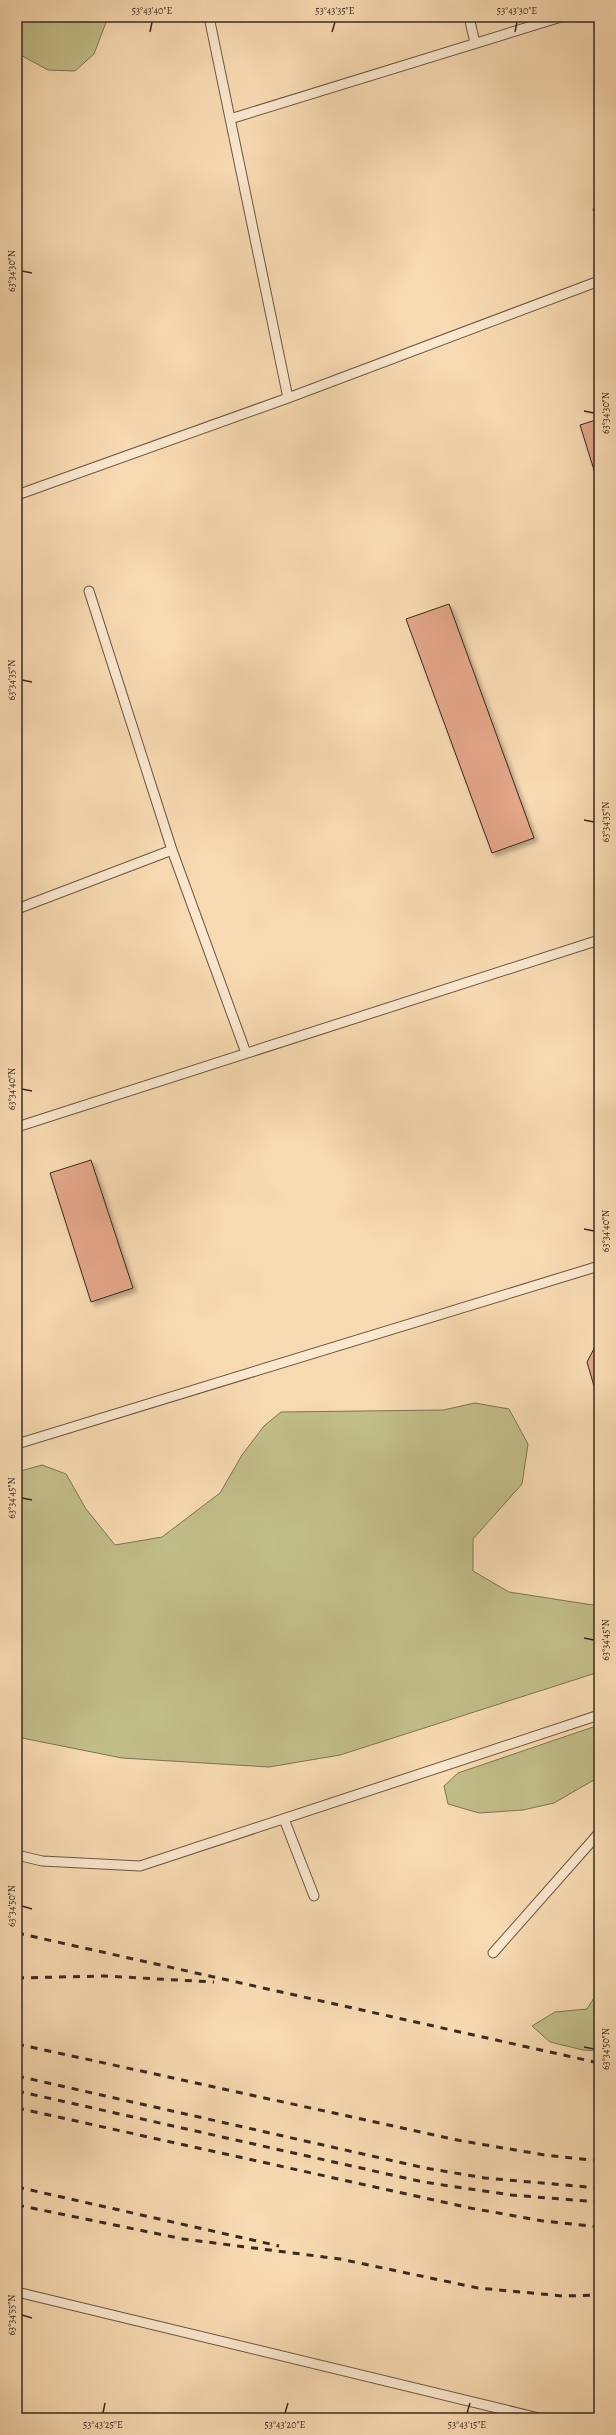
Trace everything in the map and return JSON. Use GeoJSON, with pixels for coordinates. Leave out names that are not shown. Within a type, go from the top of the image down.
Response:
{"type":"FeatureCollection","features":[{"type":"Feature","properties":{"kind":"lane"},"geometry":{"type":"LineString","coordinates":[[209,17],[288,398]]}},
{"type":"Feature","properties":{"kind":"lane"},"geometry":{"type":"LineString","coordinates":[[469,17],[475,44]]}},
{"type":"Feature","properties":{"kind":"lane"},"geometry":{"type":"LineString","coordinates":[[230,119],[561,17]]}},
{"type":"Feature","properties":{"kind":"lane"},"geometry":{"type":"LineString","coordinates":[[17,495],[288,398],[599,281]]}},
{"type":"Feature","properties":{"kind":"lane"},"geometry":{"type":"LineString","coordinates":[[89,591],[172,850],[246,1054]]}},
{"type":"Feature","properties":{"kind":"lane"},"geometry":{"type":"LineString","coordinates":[[17,908],[172,850]]}},
{"type":"Feature","properties":{"kind":"lane"},"geometry":{"type":"LineString","coordinates":[[17,1127],[599,940]]}},
{"type":"Feature","properties":{"kind":"lane"},"geometry":{"type":"LineString","coordinates":[[17,1444],[599,1266]]}},
{"type":"Feature","properties":{"kind":"lane"},"geometry":{"type":"LineString","coordinates":[[17,1855],[42,1861],[140,1866],[599,1715]]}},
{"type":"Feature","properties":{"kind":"lane"},"geometry":{"type":"LineString","coordinates":[[284,1819],[314,1896]]}},
{"type":"Feature","properties":{"kind":"lane"},"geometry":{"type":"LineString","coordinates":[[493,1953],[599,1833]]}},
{"type":"Feature","properties":{"kind":"lane"},"geometry":{"type":"LineString","coordinates":[[17,2292],[500,2414],[539,2418]]}},
{"type":"Feature","properties":{"kind":"shaded area"},"geometry":{"type":"Polygon","coordinates":[[[17,17],[108,17],[94,54],[75,71],[48,70],[17,53],[17,17]]]}},
{"type":"Feature","properties":{"kind":"shaded area"},"geometry":{"type":"Polygon","coordinates":[[[475,1403],[509,1409],[528,1444],[522,1484],[473,1539],[473,1571],[509,1592],[599,1606],[599,1672],[340,1755],[269,1767],[122,1758],[17,1737],[17,1472],[42,1465],[66,1474],[86,1509],[115,1545],[162,1537],[220,1493],[242,1455],[264,1426],[281,1412],[443,1410],[475,1403]]]}},
{"type":"Feature","properties":{"kind":"shaded area"},"geometry":{"type":"Polygon","coordinates":[[[599,1725],[599,1777],[554,1803],[523,1810],[479,1813],[448,1804],[444,1786],[458,1773],[599,1725]]]}},
{"type":"Feature","properties":{"kind":"shaded area"},"geometry":{"type":"Polygon","coordinates":[[[599,1990],[599,2051],[583,2050],[550,2042],[532,2026],[555,2012],[587,2009],[599,1990]]]}},
{"type":"Feature","properties":{"kind":"building"},"geometry":{"type":"Polygon","coordinates":[[[599,207],[599,223],[593,209],[599,207]]]}},
{"type":"Feature","properties":{"kind":"building"},"geometry":{"type":"Polygon","coordinates":[[[599,419],[599,486],[580,425],[599,419]]]}},
{"type":"Feature","properties":{"kind":"building"},"geometry":{"type":"Polygon","coordinates":[[[449,604],[534,838],[492,853],[406,619],[449,604]]]}},
{"type":"Feature","properties":{"kind":"building"},"geometry":{"type":"Polygon","coordinates":[[[91,1160],[133,1288],[91,1302],[50,1173],[91,1160]]]}},
{"type":"Feature","properties":{"kind":"building"},"geometry":{"type":"Polygon","coordinates":[[[598,1341],[599,1388],[594,1386],[587,1362],[598,1341]]]}},
{"type":"Feature","properties":{"kind":"railway"},"geometry":{"type":"LineString","coordinates":[[17,1933],[599,2063]]}},
{"type":"Feature","properties":{"kind":"railway"},"geometry":{"type":"LineString","coordinates":[[17,1978],[104,1976],[214,1982]]}},
{"type":"Feature","properties":{"kind":"railway"},"geometry":{"type":"LineString","coordinates":[[17,2044],[462,2141],[545,2155],[599,2161]]}},
{"type":"Feature","properties":{"kind":"railway"},"geometry":{"type":"LineString","coordinates":[[17,2076],[425,2168],[485,2178],[599,2188]]}},
{"type":"Feature","properties":{"kind":"railway"},"geometry":{"type":"LineString","coordinates":[[17,2091],[423,2182],[511,2195],[599,2202]]}},
{"type":"Feature","properties":{"kind":"railway"},"geometry":{"type":"LineString","coordinates":[[17,2108],[470,2208],[543,2221],[599,2227]]}},
{"type":"Feature","properties":{"kind":"railway"},"geometry":{"type":"LineString","coordinates":[[17,2187],[279,2246]]}},
{"type":"Feature","properties":{"kind":"railway"},"geometry":{"type":"LineString","coordinates":[[17,2205],[183,2239],[340,2259],[478,2288],[563,2296],[599,2295]]}}]}
